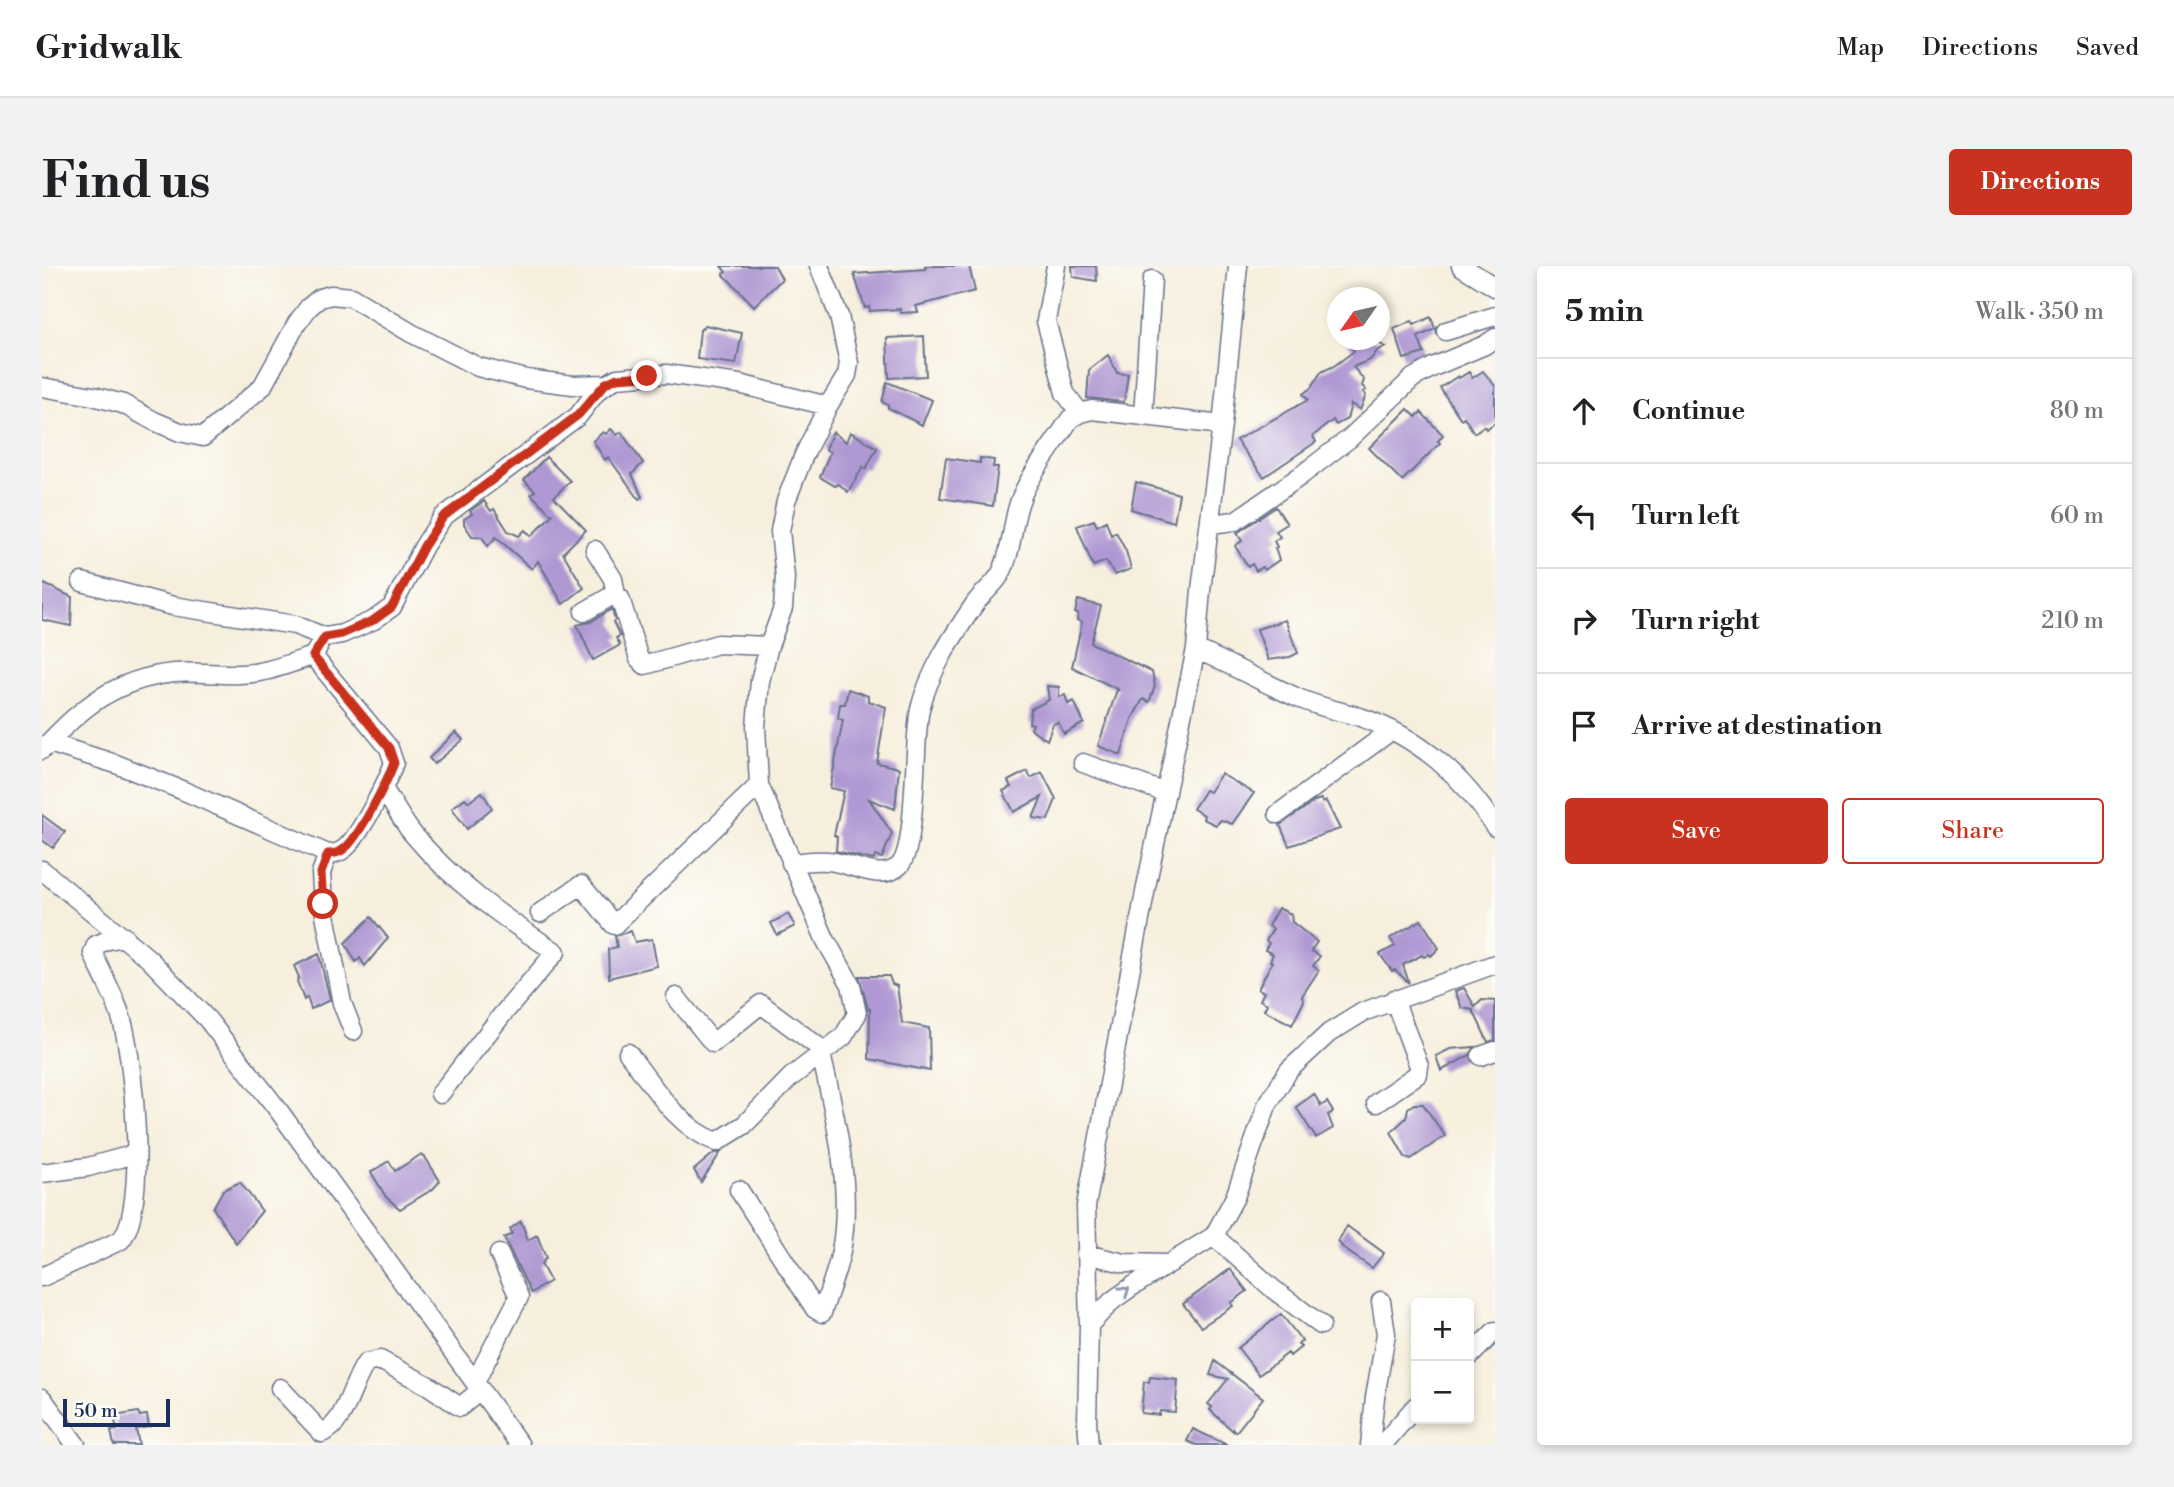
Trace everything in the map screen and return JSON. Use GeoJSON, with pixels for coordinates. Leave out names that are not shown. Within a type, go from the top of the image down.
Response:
{"type":"FeatureCollection","features":[{"type":"Feature","properties":{"kind":"street"},"geometry":{"type":"LineString","coordinates":[[628,1053],[672,1112],[708,1139],[717,1142],[744,1125],[791,1077],[843,1038],[857,1014],[851,985],[825,939],[759,785],[756,726],[760,681],[783,608],[785,577],[780,531],[786,501],[828,406],[841,387],[849,363],[839,316],[819,266]]}},
{"type":"Feature","properties":{"kind":"street"},"geometry":{"type":"LineString","coordinates":[[1056,266],[1045,321],[1065,393],[1080,413]]}},
{"type":"Feature","properties":{"kind":"street"},"geometry":{"type":"LineString","coordinates":[[1090,1445],[1087,1422],[1089,1325],[1086,1206],[1106,1091],[1196,649],[1238,266]]}},
{"type":"Feature","properties":{"kind":"street"},"geometry":{"type":"LineString","coordinates":[[1461,266],[1495,287]]}},
{"type":"Feature","properties":{"kind":"street"},"geometry":{"type":"LineString","coordinates":[[1143,416],[1153,280]]}},
{"type":"Feature","properties":{"kind":"street"},"geometry":{"type":"LineString","coordinates":[[42,387],[123,404],[180,432],[203,437],[262,387],[297,323],[309,307],[320,298],[331,295],[351,297],[411,333],[478,367],[526,379],[573,385],[666,374],[739,384],[828,406]]}},
{"type":"Feature","properties":{"kind":"street"},"geometry":{"type":"LineString","coordinates":[[1446,331],[1495,316]]}},
{"type":"Feature","properties":{"kind":"street"},"geometry":{"type":"LineString","coordinates":[[1210,524],[1235,521],[1299,477],[1350,438],[1413,378],[1495,338]]}},
{"type":"Feature","properties":{"kind":"street"},"geometry":{"type":"LineString","coordinates":[[82,582],[173,606],[295,625],[325,637],[342,634],[374,620],[392,607],[424,546],[443,517],[578,415],[606,383]]}},
{"type":"Feature","properties":{"kind":"street"},"geometry":{"type":"LineString","coordinates":[[791,863],[828,861],[880,873],[897,869],[902,863],[908,845],[917,770],[918,718],[933,673],[975,603],[1002,572],[1024,491],[1070,419],[1093,410],[1222,425]]}},
{"type":"Feature","properties":{"kind":"street"},"geometry":{"type":"LineString","coordinates":[[595,550],[613,579],[639,659],[645,665],[718,644],[769,646]]}},
{"type":"Feature","properties":{"kind":"street"},"geometry":{"type":"LineString","coordinates":[[584,612],[617,595]]}},
{"type":"Feature","properties":{"kind":"street"},"geometry":{"type":"LineString","coordinates":[[313,656],[389,748],[394,763],[383,788],[346,848],[336,854],[328,854],[116,764],[45,746],[75,715],[89,705],[137,681],[174,673],[241,674],[270,669],[313,656],[325,637]]}},
{"type":"Feature","properties":{"kind":"street"},"geometry":{"type":"LineString","coordinates":[[1196,649],[1298,698],[1392,730],[1460,778],[1479,800],[1495,827]]}},
{"type":"Feature","properties":{"kind":"street"},"geometry":{"type":"LineString","coordinates":[[1278,814],[1392,730]]}},
{"type":"Feature","properties":{"kind":"street"},"geometry":{"type":"LineString","coordinates":[[1083,763],[1166,793]]}},
{"type":"Feature","properties":{"kind":"street"},"geometry":{"type":"LineString","coordinates":[[540,914],[581,885],[614,925],[759,785]]}},
{"type":"Feature","properties":{"kind":"street"},"geometry":{"type":"LineString","coordinates":[[383,788],[412,832],[463,887],[513,925],[556,952],[440,1094]]}},
{"type":"Feature","properties":{"kind":"street"},"geometry":{"type":"LineString","coordinates":[[328,854],[321,873],[323,904],[342,1003],[353,1031]]}},
{"type":"Feature","properties":{"kind":"street"},"geometry":{"type":"LineString","coordinates":[[42,870],[149,958],[208,1020],[279,1111],[520,1445]]}},
{"type":"Feature","properties":{"kind":"street"},"geometry":{"type":"LineString","coordinates":[[42,1277],[121,1240],[127,1232],[132,1211],[135,1112],[122,1020],[110,985],[93,953],[96,945],[125,937]]}},
{"type":"Feature","properties":{"kind":"street"},"geometry":{"type":"LineString","coordinates":[[1089,1325],[1113,1300],[1214,1236],[1235,1197],[1267,1105],[1289,1070],[1329,1033],[1363,1012],[1394,999],[1495,964]]}},
{"type":"Feature","properties":{"kind":"street"},"geometry":{"type":"LineString","coordinates":[[676,997],[713,1042],[761,1004],[822,1053],[834,1108],[846,1201],[841,1251],[822,1313],[815,1309],[739,1190]]}},
{"type":"Feature","properties":{"kind":"street"},"geometry":{"type":"LineString","coordinates":[[1376,1103],[1418,1074],[1419,1066],[1394,999]]}},
{"type":"Feature","properties":{"kind":"street"},"geometry":{"type":"LineString","coordinates":[[42,1173],[88,1167],[135,1154]]}},
{"type":"Feature","properties":{"kind":"street"},"geometry":{"type":"LineString","coordinates":[[1214,1236],[1273,1289],[1321,1325]]}},
{"type":"Feature","properties":{"kind":"street"},"geometry":{"type":"LineString","coordinates":[[279,1388],[322,1433],[331,1430],[340,1417],[357,1376],[366,1363],[380,1360],[429,1386],[460,1407],[478,1386],[519,1297],[499,1254]]}},
{"type":"Feature","properties":{"kind":"street"},"geometry":{"type":"LineString","coordinates":[[1086,1254],[1124,1263],[1167,1264]]}},
{"type":"Feature","properties":{"kind":"street"},"geometry":{"type":"LineString","coordinates":[[1370,1445],[1386,1334],[1381,1301]]}},
{"type":"Feature","properties":{"kind":"street"},"geometry":{"type":"LineString","coordinates":[[1474,1352],[1495,1331]]}},
{"type":"Feature","properties":{"kind":"street"},"geometry":{"type":"LineString","coordinates":[[42,1398],[76,1445]]}},
{"type":"Feature","properties":{"kind":"street"},"geometry":{"type":"LineString","coordinates":[[1382,1445],[1411,1412]]}},
{"type":"Feature","properties":{"kind":"building"},"geometry":{"type":"Polygon","coordinates":[[[721,266],[775,266],[782,279],[754,306],[723,274],[726,272],[721,266]]]}},
{"type":"Feature","properties":{"kind":"building"},"geometry":{"type":"Polygon","coordinates":[[[925,266],[969,266],[975,291],[916,306],[918,312],[901,313],[900,309],[870,311],[869,307],[865,308],[854,274],[925,269],[925,266]]]}},
{"type":"Feature","properties":{"kind":"building"},"geometry":{"type":"Polygon","coordinates":[[[1072,266],[1096,266],[1097,281],[1073,277],[1072,266]]]}},
{"type":"Feature","properties":{"kind":"building"},"geometry":{"type":"Polygon","coordinates":[[[1431,317],[1435,329],[1418,337],[1424,353],[1404,359],[1394,329],[1412,321],[1414,325],[1431,317]]]}},
{"type":"Feature","properties":{"kind":"building"},"geometry":{"type":"Polygon","coordinates":[[[705,325],[742,333],[736,364],[697,359],[700,330],[705,325]]]}},
{"type":"Feature","properties":{"kind":"building"},"geometry":{"type":"Polygon","coordinates":[[[924,336],[926,376],[889,378],[887,338],[924,336]]]}},
{"type":"Feature","properties":{"kind":"building"},"geometry":{"type":"Polygon","coordinates":[[[1378,350],[1370,360],[1353,367],[1364,380],[1362,386],[1366,390],[1363,392],[1366,395],[1360,410],[1351,404],[1347,419],[1336,425],[1333,420],[1313,436],[1316,442],[1264,477],[1236,440],[1308,400],[1303,394],[1311,388],[1321,372],[1354,351],[1378,350]]]}},
{"type":"Feature","properties":{"kind":"building"},"geometry":{"type":"Polygon","coordinates":[[[1108,355],[1117,373],[1128,374],[1124,402],[1087,398],[1089,370],[1108,355]]]}},
{"type":"Feature","properties":{"kind":"building"},"geometry":{"type":"Polygon","coordinates":[[[1483,371],[1495,386],[1495,423],[1474,433],[1440,388],[1458,376],[1459,378],[1469,372],[1472,378],[1483,371]]]}},
{"type":"Feature","properties":{"kind":"building"},"geometry":{"type":"Polygon","coordinates":[[[887,382],[932,400],[922,425],[888,408],[888,405],[882,402],[887,382]]]}},
{"type":"Feature","properties":{"kind":"building"},"geometry":{"type":"Polygon","coordinates":[[[1408,409],[1416,417],[1421,412],[1443,435],[1438,441],[1440,443],[1402,481],[1369,448],[1408,409]]]}},
{"type":"Feature","properties":{"kind":"building"},"geometry":{"type":"Polygon","coordinates":[[[611,429],[617,435],[621,432],[643,463],[632,474],[642,497],[639,499],[608,457],[605,460],[593,441],[611,429]]]}},
{"type":"Feature","properties":{"kind":"building"},"geometry":{"type":"Polygon","coordinates":[[[833,432],[846,442],[850,432],[877,448],[866,469],[863,467],[848,492],[839,484],[835,486],[820,477],[830,452],[825,449],[833,432]]]}},
{"type":"Feature","properties":{"kind":"building"},"geometry":{"type":"Polygon","coordinates":[[[546,457],[570,481],[554,497],[586,530],[563,553],[584,588],[563,604],[538,561],[532,569],[496,537],[488,546],[482,537],[472,536],[464,524],[464,519],[472,514],[470,511],[484,501],[491,511],[494,509],[508,531],[519,536],[525,530],[531,536],[552,515],[531,494],[535,491],[524,480],[546,457]]]}},
{"type":"Feature","properties":{"kind":"building"},"geometry":{"type":"Polygon","coordinates":[[[946,458],[980,463],[980,458],[994,460],[993,467],[998,467],[993,506],[940,498],[946,458]]]}},
{"type":"Feature","properties":{"kind":"building"},"geometry":{"type":"Polygon","coordinates":[[[1136,482],[1179,494],[1174,522],[1131,509],[1136,482]]]}},
{"type":"Feature","properties":{"kind":"building"},"geometry":{"type":"Polygon","coordinates":[[[1276,507],[1287,524],[1276,531],[1280,537],[1274,541],[1279,560],[1264,570],[1262,567],[1256,571],[1252,564],[1248,567],[1235,546],[1242,541],[1237,533],[1276,507]]]}},
{"type":"Feature","properties":{"kind":"building"},"geometry":{"type":"Polygon","coordinates":[[[1094,520],[1097,526],[1106,521],[1111,535],[1116,532],[1126,551],[1131,569],[1115,575],[1106,561],[1093,566],[1077,526],[1094,520]]]}},
{"type":"Feature","properties":{"kind":"building"},"geometry":{"type":"Polygon","coordinates":[[[42,583],[72,597],[71,626],[42,620],[42,583]]]}},
{"type":"Feature","properties":{"kind":"building"},"geometry":{"type":"Polygon","coordinates":[[[1078,600],[1101,606],[1091,643],[1152,672],[1155,686],[1149,702],[1143,699],[1132,719],[1121,755],[1098,746],[1119,690],[1072,667],[1082,622],[1077,620],[1078,613],[1075,613],[1078,600]]]}},
{"type":"Feature","properties":{"kind":"building"},"geometry":{"type":"Polygon","coordinates":[[[612,609],[615,620],[613,622],[620,636],[616,638],[620,645],[593,660],[577,625],[590,622],[612,609]]]}},
{"type":"Feature","properties":{"kind":"building"},"geometry":{"type":"Polygon","coordinates":[[[1285,620],[1298,653],[1268,660],[1257,629],[1285,620]]]}},
{"type":"Feature","properties":{"kind":"building"},"geometry":{"type":"Polygon","coordinates":[[[1047,686],[1059,687],[1059,697],[1065,695],[1068,704],[1074,701],[1084,723],[1064,734],[1058,722],[1053,724],[1047,740],[1031,729],[1033,724],[1029,723],[1031,709],[1049,700],[1047,686]]]}},
{"type":"Feature","properties":{"kind":"building"},"geometry":{"type":"Polygon","coordinates":[[[848,689],[868,696],[868,701],[886,707],[877,763],[899,768],[895,809],[869,799],[892,833],[882,858],[876,856],[873,860],[836,851],[837,837],[834,835],[844,791],[830,788],[843,720],[838,718],[840,704],[845,704],[848,689]]]}},
{"type":"Feature","properties":{"kind":"building"},"geometry":{"type":"Polygon","coordinates":[[[456,732],[463,740],[434,764],[429,758],[456,732]]]}},
{"type":"Feature","properties":{"kind":"building"},"geometry":{"type":"Polygon","coordinates":[[[1027,771],[1031,778],[1042,772],[1056,799],[1048,820],[1033,818],[1042,797],[1014,812],[1003,791],[1011,787],[1008,781],[1027,771]]]}},
{"type":"Feature","properties":{"kind":"building"},"geometry":{"type":"Polygon","coordinates":[[[1221,774],[1254,793],[1232,824],[1221,820],[1216,825],[1203,819],[1204,815],[1193,809],[1205,790],[1209,792],[1221,774]]]}},
{"type":"Feature","properties":{"kind":"building"},"geometry":{"type":"Polygon","coordinates":[[[482,792],[492,808],[467,829],[452,808],[465,798],[469,802],[482,792]]]}},
{"type":"Feature","properties":{"kind":"building"},"geometry":{"type":"Polygon","coordinates":[[[1321,799],[1323,803],[1326,801],[1340,829],[1289,846],[1280,825],[1321,799]]]}},
{"type":"Feature","properties":{"kind":"building"},"geometry":{"type":"Polygon","coordinates":[[[42,815],[65,832],[53,848],[42,840],[42,815]]]}},
{"type":"Feature","properties":{"kind":"building"},"geometry":{"type":"Polygon","coordinates":[[[1278,908],[1291,914],[1292,922],[1317,942],[1311,951],[1320,956],[1313,966],[1319,970],[1302,996],[1304,1001],[1292,1025],[1264,1010],[1267,1004],[1260,1000],[1264,992],[1258,989],[1272,962],[1270,961],[1273,954],[1265,950],[1269,943],[1266,941],[1273,929],[1268,926],[1278,908]]]}},
{"type":"Feature","properties":{"kind":"building"},"geometry":{"type":"Polygon","coordinates":[[[788,914],[795,926],[777,935],[771,923],[788,914]]]}},
{"type":"Feature","properties":{"kind":"building"},"geometry":{"type":"Polygon","coordinates":[[[371,917],[388,938],[365,966],[360,958],[356,962],[345,943],[371,917]]]}},
{"type":"Feature","properties":{"kind":"building"},"geometry":{"type":"Polygon","coordinates":[[[1421,920],[1439,948],[1431,956],[1422,955],[1403,965],[1409,983],[1395,970],[1392,971],[1380,954],[1395,946],[1390,938],[1421,920]]]}},
{"type":"Feature","properties":{"kind":"building"},"geometry":{"type":"Polygon","coordinates":[[[631,931],[635,942],[652,939],[657,966],[609,978],[608,949],[617,947],[615,936],[631,931]]]}},
{"type":"Feature","properties":{"kind":"building"},"geometry":{"type":"Polygon","coordinates":[[[319,954],[330,1000],[311,1009],[307,997],[304,1000],[294,966],[319,954]]]}},
{"type":"Feature","properties":{"kind":"building"},"geometry":{"type":"Polygon","coordinates":[[[859,976],[889,976],[892,984],[897,986],[902,1023],[929,1028],[930,1071],[869,1059],[870,1009],[859,976]]]}},
{"type":"Feature","properties":{"kind":"building"},"geometry":{"type":"Polygon","coordinates":[[[1464,988],[1475,1007],[1482,1000],[1495,1001],[1495,1040],[1488,1042],[1473,1010],[1462,1008],[1455,991],[1464,988]]]}},
{"type":"Feature","properties":{"kind":"building"},"geometry":{"type":"Polygon","coordinates":[[[1475,1047],[1470,1055],[1441,1071],[1436,1056],[1450,1049],[1475,1047]]]}},
{"type":"Feature","properties":{"kind":"building"},"geometry":{"type":"Polygon","coordinates":[[[1314,1094],[1321,1106],[1327,1102],[1333,1112],[1328,1115],[1333,1128],[1316,1138],[1296,1107],[1314,1094]]]}},
{"type":"Feature","properties":{"kind":"building"},"geometry":{"type":"Polygon","coordinates":[[[1414,1104],[1423,1104],[1445,1136],[1411,1159],[1405,1157],[1391,1132],[1406,1118],[1408,1108],[1414,1104]]]}},
{"type":"Feature","properties":{"kind":"building"},"geometry":{"type":"Polygon","coordinates":[[[721,1152],[701,1182],[694,1170],[714,1153],[721,1152]]]}},
{"type":"Feature","properties":{"kind":"building"},"geometry":{"type":"Polygon","coordinates":[[[420,1155],[425,1157],[440,1181],[433,1189],[400,1209],[386,1197],[371,1172],[389,1161],[395,1171],[420,1155]]]}},
{"type":"Feature","properties":{"kind":"building"},"geometry":{"type":"Polygon","coordinates":[[[240,1182],[262,1211],[236,1243],[213,1208],[223,1190],[240,1182]]]}},
{"type":"Feature","properties":{"kind":"building"},"geometry":{"type":"Polygon","coordinates":[[[521,1221],[528,1240],[537,1235],[546,1258],[541,1264],[550,1281],[531,1293],[504,1238],[512,1234],[510,1229],[521,1221]]]}},
{"type":"Feature","properties":{"kind":"building"},"geometry":{"type":"Polygon","coordinates":[[[1347,1226],[1384,1253],[1372,1268],[1344,1249],[1338,1241],[1347,1226]]]}},
{"type":"Feature","properties":{"kind":"building"},"geometry":{"type":"Polygon","coordinates":[[[1230,1269],[1247,1291],[1231,1303],[1233,1306],[1201,1327],[1183,1304],[1230,1269]]]}},
{"type":"Feature","properties":{"kind":"building"},"geometry":{"type":"Polygon","coordinates":[[[1281,1314],[1302,1341],[1298,1344],[1301,1347],[1290,1356],[1288,1353],[1259,1375],[1238,1348],[1281,1314]]]}},
{"type":"Feature","properties":{"kind":"building"},"geometry":{"type":"Polygon","coordinates":[[[1215,1361],[1263,1398],[1236,1432],[1210,1410],[1212,1407],[1208,1404],[1228,1379],[1210,1375],[1215,1361]]]}},
{"type":"Feature","properties":{"kind":"building"},"geometry":{"type":"Polygon","coordinates":[[[1150,1377],[1178,1380],[1175,1412],[1160,1411],[1159,1415],[1141,1413],[1144,1382],[1149,1382],[1150,1377]]]}},
{"type":"Feature","properties":{"kind":"building"},"geometry":{"type":"Polygon","coordinates":[[[138,1412],[140,1416],[147,1415],[149,1427],[136,1429],[139,1445],[114,1445],[111,1431],[117,1430],[114,1416],[138,1412]]]}},
{"type":"Feature","properties":{"kind":"building"},"geometry":{"type":"Polygon","coordinates":[[[1193,1429],[1227,1445],[1196,1445],[1187,1441],[1193,1429]]]}},
{"type":"Feature","properties":{"kind":"route"},"geometry":{"type":"LineString","coordinates":[[323,904],[321,873],[328,854],[336,854],[346,848],[373,807],[394,763],[389,748],[313,656],[325,637],[342,634],[374,620],[392,607],[424,546],[443,517],[563,428],[586,408],[606,383],[617,378],[647,376]]}}]}
